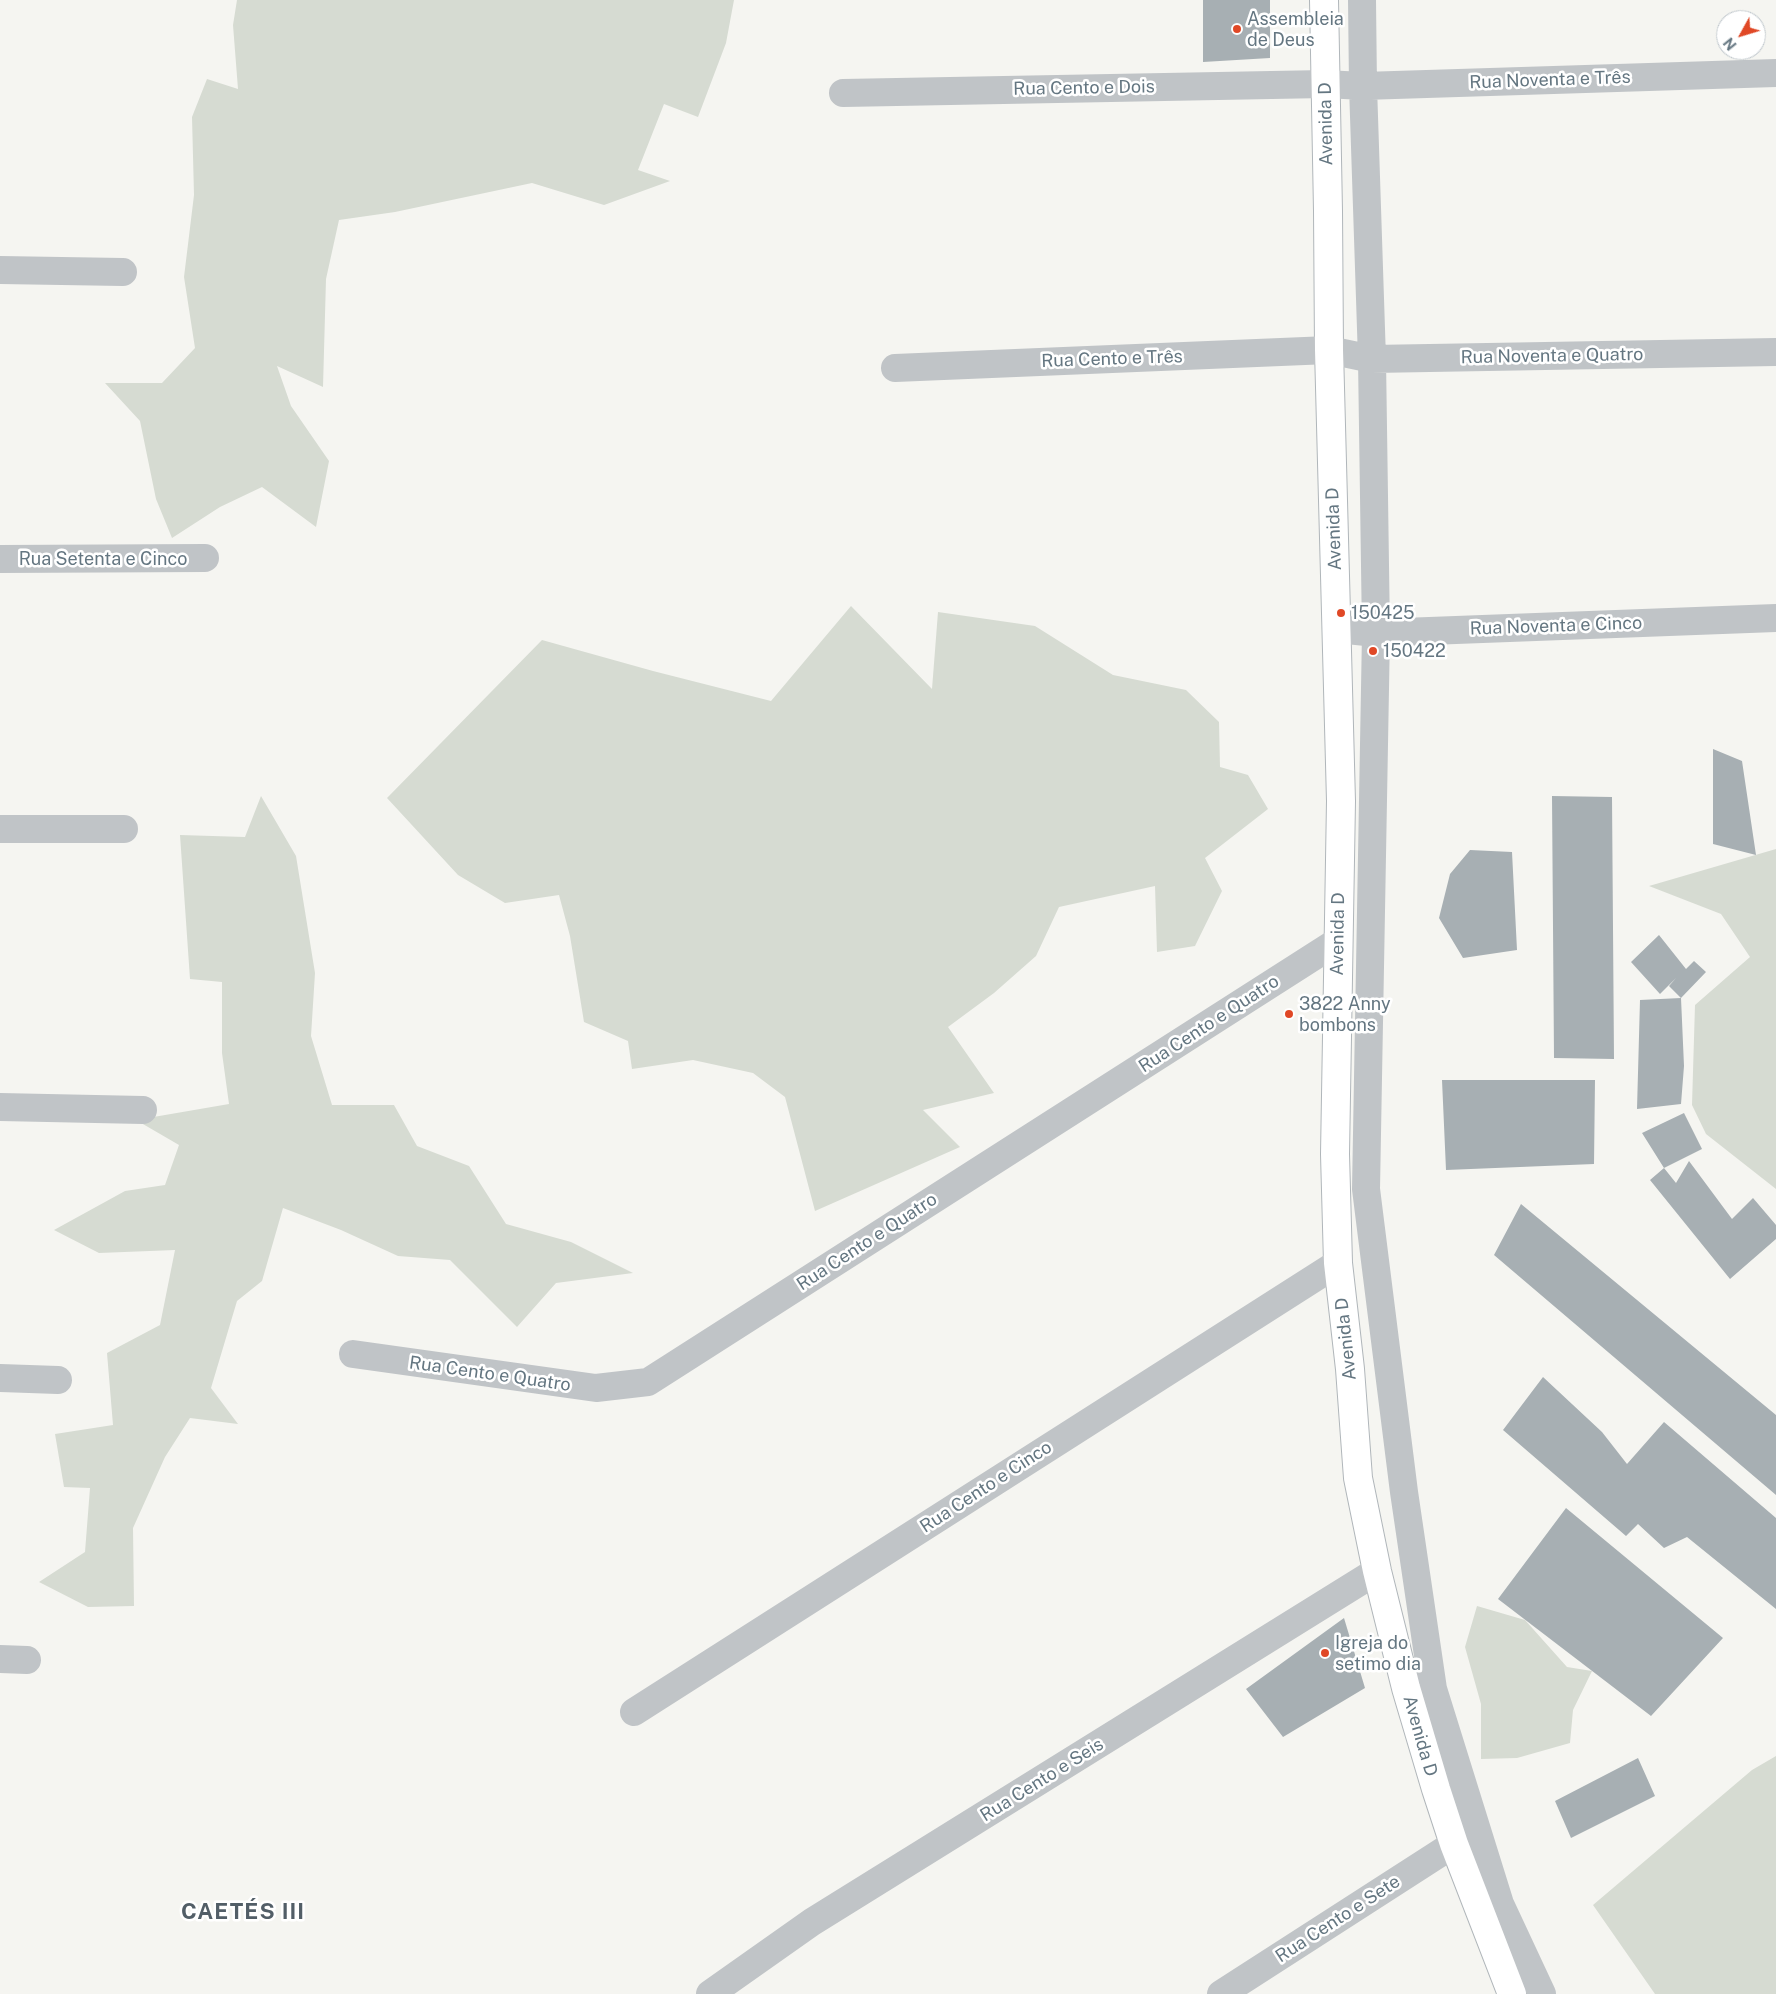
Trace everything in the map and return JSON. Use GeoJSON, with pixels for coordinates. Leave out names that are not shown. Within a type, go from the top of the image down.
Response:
{"type":"FeatureCollection","features":[{"type":"Feature","properties":{"kind":"street","name":"Avenida D"},"geometry":{"type":"LineString","coordinates":[[1324,0],[1329,350],[1341,801],[1335,1154],[1338,1263],[1350,1369],[1358,1478],[1406,1688],[1436,1789],[1454,1844],[1512,1994]]}},
{"type":"Feature","properties":{"kind":"street","name":"Avenida D"},"geometry":{"type":"LineString","coordinates":[[1362,0],[1372,359],[1376,633],[1368,1198],[1404,1492],[1432,1689],[1500,1904],[1542,1994]]}},
{"type":"Feature","properties":{"kind":"street","name":"Rua Noventa e Três"},"geometry":{"type":"LineString","coordinates":[[1325,84],[1363,86],[1776,72]]}},
{"type":"Feature","properties":{"kind":"street","name":"Rua Cento e Dois"},"geometry":{"type":"LineString","coordinates":[[843,93],[1325,84]]}},
{"type":"Feature","properties":{"kind":"street"},"geometry":{"type":"LineString","coordinates":[[0,270],[123,272]]}},
{"type":"Feature","properties":{"kind":"street","name":"Rua Noventa e Quatro"},"geometry":{"type":"LineString","coordinates":[[1329,350],[1372,359],[1776,352]]}},
{"type":"Feature","properties":{"kind":"street","name":"Rua Cento e Três"},"geometry":{"type":"LineString","coordinates":[[895,368],[1329,350]]}},
{"type":"Feature","properties":{"kind":"street","name":"Rua Setenta e Cinco"},"geometry":{"type":"LineString","coordinates":[[0,559],[206,558]]}},
{"type":"Feature","properties":{"kind":"street","name":"Rua Noventa e Cinco"},"geometry":{"type":"LineString","coordinates":[[1337,629],[1376,633],[1776,618]]}},
{"type":"Feature","properties":{"kind":"street"},"geometry":{"type":"LineString","coordinates":[[0,829],[124,829]]}},
{"type":"Feature","properties":{"kind":"street","name":"Rua Cento e Quatro"},"geometry":{"type":"LineString","coordinates":[[353,1354],[596,1388],[648,1382],[1338,942]]}},
{"type":"Feature","properties":{"kind":"street"},"geometry":{"type":"LineString","coordinates":[[0,1107],[143,1110]]}},
{"type":"Feature","properties":{"kind":"street","name":"Rua Cento e Cinco"},"geometry":{"type":"LineString","coordinates":[[634,1712],[1338,1263]]}},
{"type":"Feature","properties":{"kind":"street"},"geometry":{"type":"LineString","coordinates":[[0,1378],[58,1380]]}},
{"type":"Feature","properties":{"kind":"street","name":"Rua Cento e Seis"},"geometry":{"type":"LineString","coordinates":[[710,1994],[812,1922],[1378,1571]]}},
{"type":"Feature","properties":{"kind":"street"},"geometry":{"type":"LineString","coordinates":[[0,1659],[27,1660]]}},
{"type":"Feature","properties":{"kind":"street","name":"Rua Cento e Sete"},"geometry":{"type":"LineString","coordinates":[[1221,1994],[1454,1844]]}},
{"type":"Feature","properties":{"kind":"shaded area"},"geometry":{"type":"Polygon","coordinates":[[[237,0],[734,0],[726,43],[698,117],[664,104],[638,170],[670,181],[604,205],[532,183],[395,212],[339,220],[326,279],[323,387],[277,366],[291,406],[329,461],[316,527],[262,487],[220,507],[172,538],[156,499],[140,421],[105,383],[162,383],[195,348],[184,277],[194,195],[192,117],[207,79],[238,89],[233,25],[237,0]]]}},
{"type":"Feature","properties":{"kind":"shaded area"},"geometry":{"type":"Polygon","coordinates":[[[851,606],[932,689],[938,612],[1035,626],[1113,675],[1186,690],[1219,722],[1220,767],[1248,775],[1268,809],[1205,858],[1222,891],[1195,946],[1157,952],[1155,886],[1059,907],[1036,956],[994,993],[948,1027],[994,1093],[923,1110],[960,1147],[815,1211],[785,1097],[753,1073],[693,1060],[632,1069],[628,1041],[584,1022],[570,936],[559,895],[505,903],[458,875],[387,798],[542,640],[771,701],[851,606]]]}},
{"type":"Feature","properties":{"kind":"shaded area"},"geometry":{"type":"Polygon","coordinates":[[[261,796],[296,856],[315,973],[311,1036],[332,1105],[394,1105],[417,1146],[469,1166],[506,1224],[571,1242],[633,1273],[556,1283],[517,1327],[450,1260],[398,1256],[341,1230],[283,1208],[262,1281],[237,1301],[211,1388],[238,1424],[190,1418],[165,1457],[133,1528],[134,1606],[88,1607],[39,1582],[85,1552],[90,1488],[64,1487],[55,1434],[113,1425],[107,1353],[160,1325],[175,1250],[99,1253],[54,1230],[125,1191],[165,1185],[179,1145],[136,1120],[229,1104],[222,1053],[222,982],[190,979],[180,835],[245,837],[261,796]]]}},
{"type":"Feature","properties":{"kind":"shaded area"},"geometry":{"type":"Polygon","coordinates":[[[1776,849],[1776,1189],[1706,1134],[1692,1105],[1695,1005],[1750,957],[1721,914],[1649,886],[1776,849]]]}},
{"type":"Feature","properties":{"kind":"shaded area"},"geometry":{"type":"Polygon","coordinates":[[[1477,1606],[1525,1620],[1567,1667],[1592,1671],[1573,1710],[1570,1743],[1517,1758],[1481,1759],[1481,1704],[1465,1647],[1477,1606]]]}},
{"type":"Feature","properties":{"kind":"shaded area"},"geometry":{"type":"Polygon","coordinates":[[[1776,1756],[1776,1994],[1655,1994],[1593,1905],[1752,1770],[1776,1756]]]}},
{"type":"Feature","properties":{"kind":"building","name":"Assembleia de Deus"},"geometry":{"type":"Polygon","coordinates":[[[1203,0],[1270,0],[1270,58],[1203,62],[1203,0]]]}},
{"type":"Feature","properties":{"kind":"building"},"geometry":{"type":"Polygon","coordinates":[[[1713,749],[1742,761],[1756,855],[1713,844],[1713,749]]]}},
{"type":"Feature","properties":{"kind":"building"},"geometry":{"type":"Polygon","coordinates":[[[1552,796],[1612,797],[1614,1059],[1554,1058],[1552,796]]]}},
{"type":"Feature","properties":{"kind":"building"},"geometry":{"type":"Polygon","coordinates":[[[1470,850],[1512,852],[1517,950],[1463,958],[1439,918],[1450,874],[1470,850]]]}},
{"type":"Feature","properties":{"kind":"building"},"geometry":{"type":"Polygon","coordinates":[[[1659,935],[1686,969],[1694,961],[1706,972],[1681,998],[1669,986],[1676,978],[1660,994],[1631,962],[1659,935]]]}},
{"type":"Feature","properties":{"kind":"building"},"geometry":{"type":"Polygon","coordinates":[[[1681,998],[1684,1066],[1681,1104],[1637,1109],[1640,1000],[1681,998]]]}},
{"type":"Feature","properties":{"kind":"building"},"geometry":{"type":"Polygon","coordinates":[[[1442,1080],[1595,1080],[1594,1164],[1446,1170],[1442,1080]]]}},
{"type":"Feature","properties":{"kind":"building"},"geometry":{"type":"Polygon","coordinates":[[[1684,1113],[1702,1149],[1664,1168],[1642,1133],[1684,1113]]]}},
{"type":"Feature","properties":{"kind":"building"},"geometry":{"type":"Polygon","coordinates":[[[1689,1161],[1732,1219],[1753,1198],[1776,1225],[1776,1239],[1730,1279],[1650,1180],[1664,1168],[1676,1183],[1689,1161]]]}},
{"type":"Feature","properties":{"kind":"building"},"geometry":{"type":"Polygon","coordinates":[[[1521,1204],[1776,1415],[1776,1495],[1494,1255],[1521,1204]]]}},
{"type":"Feature","properties":{"kind":"building"},"geometry":{"type":"Polygon","coordinates":[[[1543,1377],[1602,1432],[1627,1464],[1664,1422],[1776,1518],[1776,1609],[1687,1537],[1664,1548],[1638,1524],[1626,1536],[1503,1430],[1543,1377]]]}},
{"type":"Feature","properties":{"kind":"building"},"geometry":{"type":"Polygon","coordinates":[[[1566,1508],[1723,1638],[1651,1716],[1498,1599],[1566,1508]]]}},
{"type":"Feature","properties":{"kind":"building","name":"Igreja do setimo dia"},"geometry":{"type":"Polygon","coordinates":[[[1344,1618],[1365,1688],[1283,1737],[1246,1689],[1344,1618]]]}},
{"type":"Feature","properties":{"kind":"building"},"geometry":{"type":"Polygon","coordinates":[[[1638,1758],[1655,1796],[1571,1838],[1555,1801],[1638,1758]]]}},
{"type":"Feature","properties":{"kind":"place","name":"Assembleia de Deus"},"geometry":{"type":"Point","coordinates":[1237,29]}},
{"type":"Feature","properties":{"kind":"place","name":"150425"},"geometry":{"type":"Point","coordinates":[1341,613]}},
{"type":"Feature","properties":{"kind":"place","name":"150422"},"geometry":{"type":"Point","coordinates":[1373,651]}},
{"type":"Feature","properties":{"kind":"place","name":"3822 Anny bombons"},"geometry":{"type":"Point","coordinates":[1289,1014]}},
{"type":"Feature","properties":{"kind":"place","name":"Igreja do setimo dia"},"geometry":{"type":"Point","coordinates":[1325,1653]}},
{"type":"Feature","properties":{"kind":"district","name":"CAETÉS III"},"geometry":{"type":"Point","coordinates":[243,1912]}}]}
